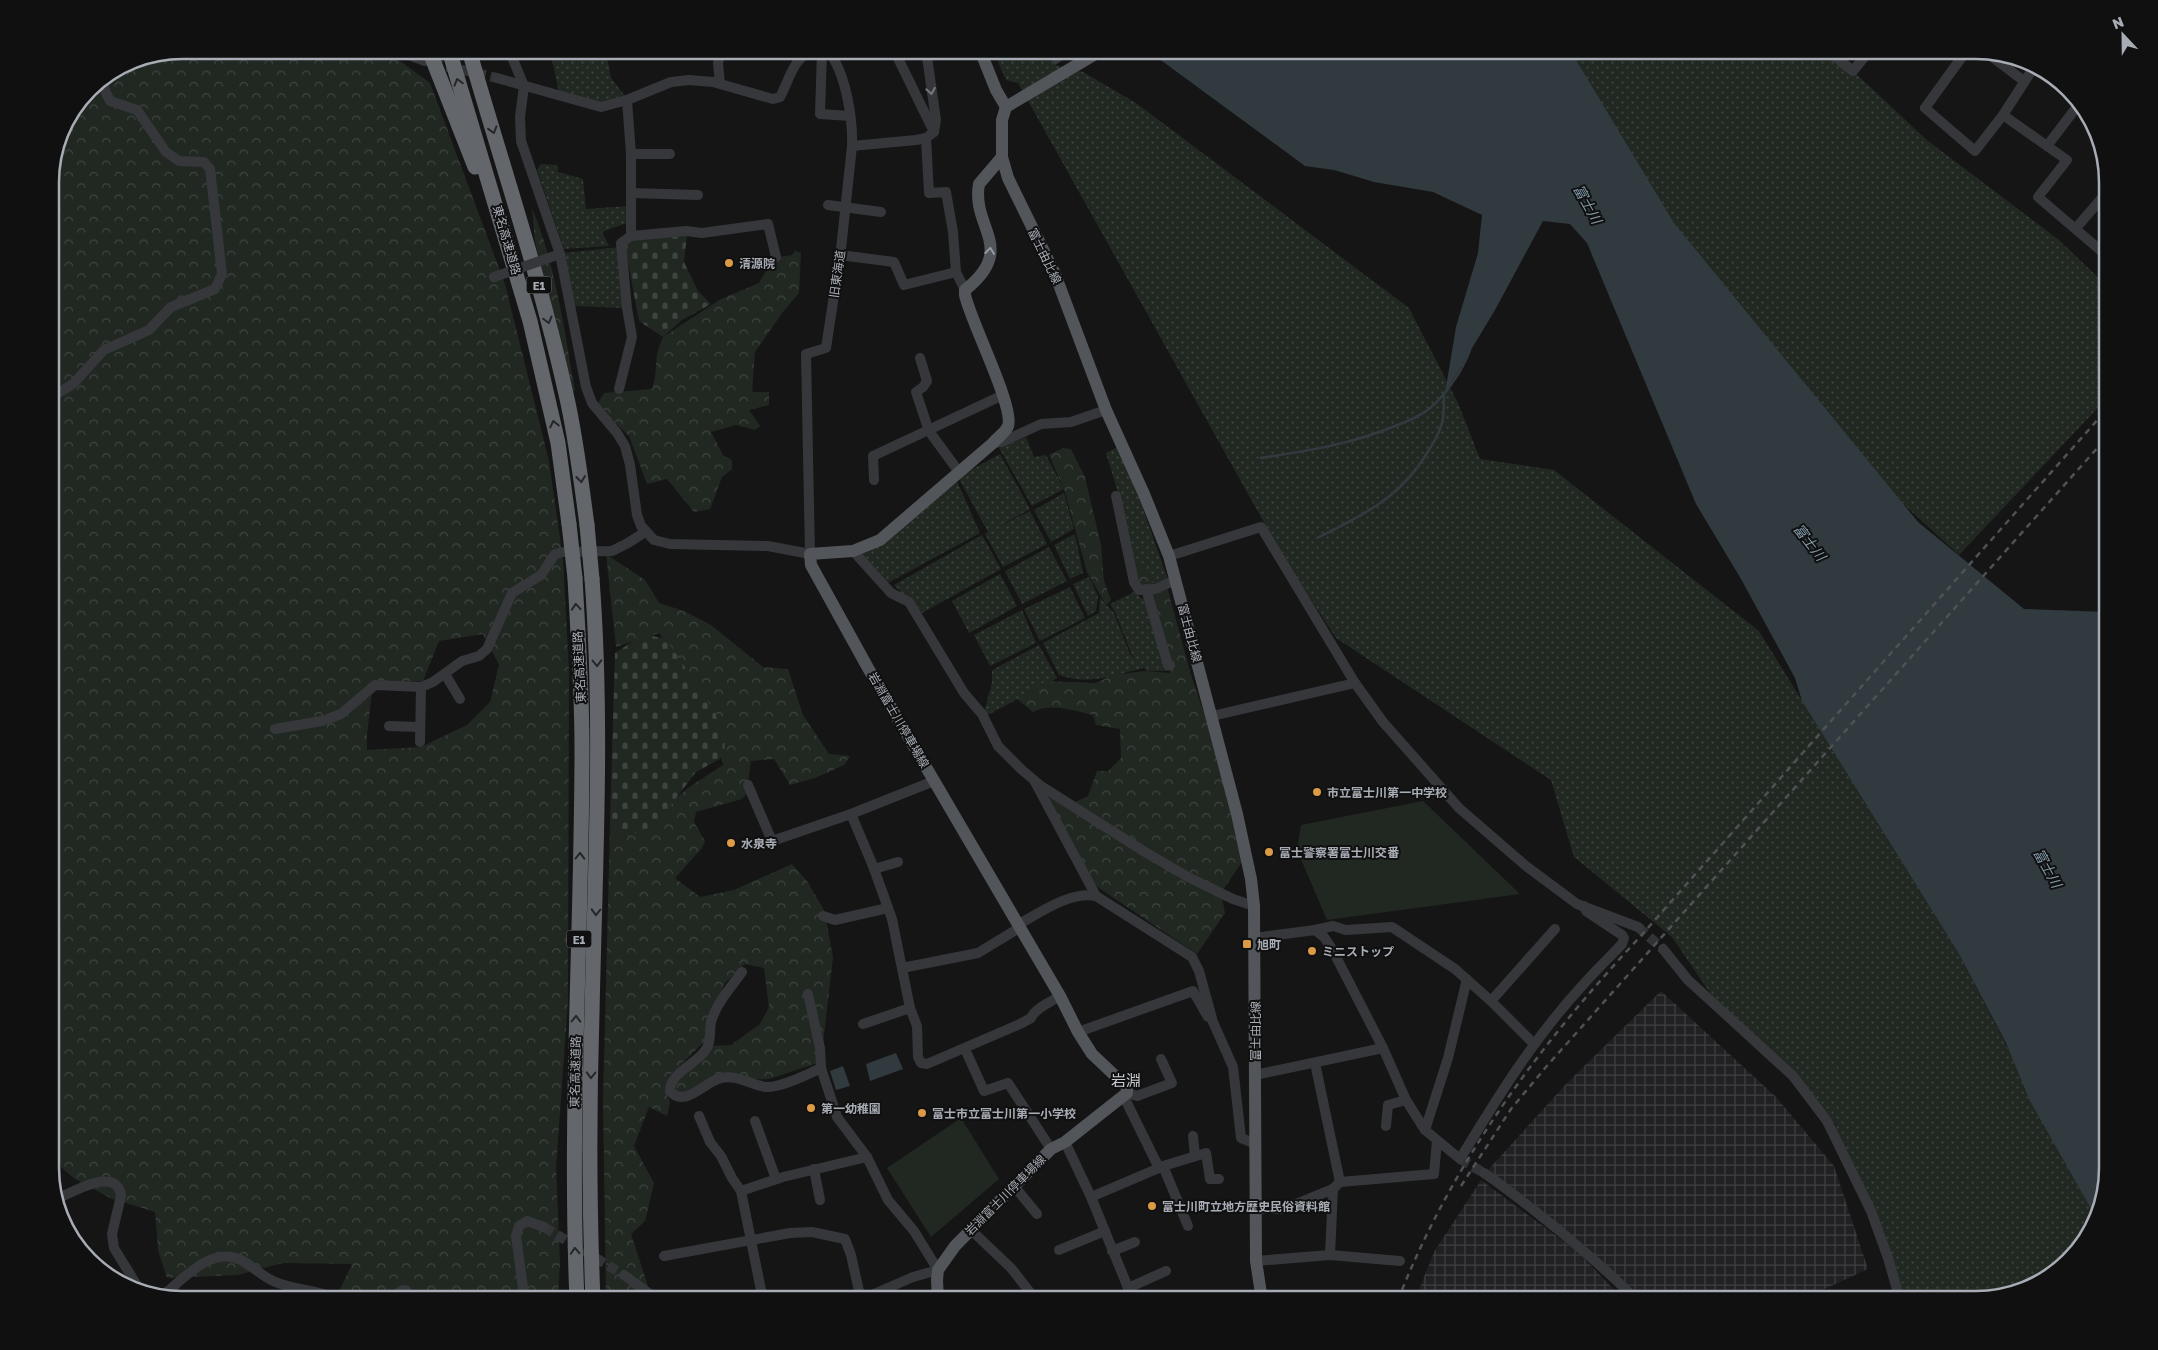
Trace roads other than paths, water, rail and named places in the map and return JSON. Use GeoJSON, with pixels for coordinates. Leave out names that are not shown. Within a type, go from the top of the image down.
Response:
{"type":"FeatureCollection","features":[{"type":"Feature","properties":{"kind":"highway"},"geometry":{"type":"LineString","coordinates":[[428,59],[513,264]]}},
{"type":"Feature","properties":{"kind":"highway","name":"東名高速道路"},"geometry":{"type":"LineString","coordinates":[[452,59],[513,264],[543,373],[558,443],[569,524],[581,674],[582,747],[574,1155],[577,1291]]}},
{"type":"Feature","properties":{"kind":"highway","name":"東名高速道路"},"geometry":{"type":"LineString","coordinates":[[472,59],[536,271],[551,331],[577,450],[587,525],[597,672],[598,747],[590,1155],[593,1291]]}},
{"type":"Feature","properties":{"kind":"highway"},"geometry":{"type":"LineString","coordinates":[[476,59],[482,95]]}},
{"type":"Feature","properties":{"kind":"main road"},"geometry":{"type":"LineString","coordinates":[[984,59],[996,90],[1006,107],[1087,59]]}},
{"type":"Feature","properties":{"kind":"main road","name":"富士由比線"},"geometry":{"type":"LineString","coordinates":[[1006,107],[1002,120],[1002,157],[1014,194],[1055,274],[1106,410],[1144,494],[1169,556],[1237,814],[1251,879],[1254,906],[1256,1261],[1261,1291]]}},
{"type":"Feature","properties":{"kind":"main road"},"geometry":{"type":"LineString","coordinates":[[810,554],[853,551],[880,540],[993,443],[1008,426],[1009,416],[966,301],[965,290],[983,274],[991,253],[992,247],[978,191],[979,184],[1002,157]]}},
{"type":"Feature","properties":{"kind":"main road","name":"岩淵富士川停車場線"},"geometry":{"type":"LineString","coordinates":[[810,554],[811,565],[822,586],[1018,927],[1060,996],[1078,1032],[1092,1054],[1127,1087],[1125,1095],[1065,1142],[1051,1149],[970,1229],[938,1270]]}},
{"type":"Feature","properties":{"kind":"main road"},"geometry":{"type":"LineString","coordinates":[[937,1291],[936,1280],[938,1270]]}},
{"type":"Feature","properties":{"kind":"street"},"geometry":{"type":"LineString","coordinates":[[513,59],[524,86],[520,117],[521,142],[560,254],[586,387],[592,403],[617,433],[625,446],[630,465],[637,515],[646,532],[654,540],[670,544],[768,546],[810,554]]}},
{"type":"Feature","properties":{"kind":"street"},"geometry":{"type":"LineString","coordinates":[[719,59],[720,84]]}},
{"type":"Feature","properties":{"kind":"street"},"geometry":{"type":"LineString","coordinates":[[497,78],[601,107],[627,100],[671,82],[689,80],[720,84],[773,99],[780,97],[802,59]]}},
{"type":"Feature","properties":{"kind":"street"},"geometry":{"type":"LineString","coordinates":[[822,59],[820,114],[850,116]]}},
{"type":"Feature","properties":{"kind":"street","name":"旧東海道"},"geometry":{"type":"LineString","coordinates":[[810,554],[806,354],[826,348],[840,255],[852,146],[850,116],[837,62],[835,59]]}},
{"type":"Feature","properties":{"kind":"street"},"geometry":{"type":"LineString","coordinates":[[898,59],[930,135]]}},
{"type":"Feature","properties":{"kind":"street"},"geometry":{"type":"LineString","coordinates":[[927,59],[936,120],[930,135],[929,193],[946,192],[953,232],[956,272],[965,290]]}},
{"type":"Feature","properties":{"kind":"street"},"geometry":{"type":"LineString","coordinates":[[1838,59],[1853,71],[1863,59]]}},
{"type":"Feature","properties":{"kind":"street"},"geometry":{"type":"LineString","coordinates":[[1960,59],[1925,108],[1975,151],[2003,115],[2031,72]]}},
{"type":"Feature","properties":{"kind":"street"},"geometry":{"type":"LineString","coordinates":[[1998,61],[2024,81]]}},
{"type":"Feature","properties":{"kind":"street"},"geometry":{"type":"LineString","coordinates":[[59,393],[73,384],[104,350],[149,330],[171,307],[215,288],[222,274],[210,169],[204,162],[179,161],[166,152],[137,110],[110,101],[104,87]]}},
{"type":"Feature","properties":{"kind":"street"},"geometry":{"type":"LineString","coordinates":[[627,100],[631,154],[631,236]]}},
{"type":"Feature","properties":{"kind":"street"},"geometry":{"type":"LineString","coordinates":[[2047,146],[2075,109]]}},
{"type":"Feature","properties":{"kind":"street"},"geometry":{"type":"LineString","coordinates":[[2003,115],[2066,160],[2038,197],[2099,249]]}},
{"type":"Feature","properties":{"kind":"street"},"geometry":{"type":"LineString","coordinates":[[852,146],[930,135]]}},
{"type":"Feature","properties":{"kind":"street"},"geometry":{"type":"LineString","coordinates":[[631,154],[670,154]]}},
{"type":"Feature","properties":{"kind":"street"},"geometry":{"type":"LineString","coordinates":[[631,192],[698,195]]}},
{"type":"Feature","properties":{"kind":"street"},"geometry":{"type":"LineString","coordinates":[[2076,228],[2099,201]]}},
{"type":"Feature","properties":{"kind":"street"},"geometry":{"type":"LineString","coordinates":[[828,205],[881,212]]}},
{"type":"Feature","properties":{"kind":"street"},"geometry":{"type":"LineString","coordinates":[[619,389],[632,337],[627,308],[621,244],[631,236],[686,231],[702,233],[768,224],[776,257]]}},
{"type":"Feature","properties":{"kind":"street"},"geometry":{"type":"LineString","coordinates":[[494,277],[560,254]]}},
{"type":"Feature","properties":{"kind":"street"},"geometry":{"type":"LineString","coordinates":[[840,255],[894,262],[904,285],[956,272]]}},
{"type":"Feature","properties":{"kind":"street"},"geometry":{"type":"LineString","coordinates":[[920,358],[927,381],[916,392],[929,431],[959,472]]}},
{"type":"Feature","properties":{"kind":"street"},"geometry":{"type":"LineString","coordinates":[[874,480],[873,456],[1002,396]]}},
{"type":"Feature","properties":{"kind":"street"},"geometry":{"type":"LineString","coordinates":[[993,443],[1002,442],[1041,424],[1070,422],[1106,410]]}},
{"type":"Feature","properties":{"kind":"street"},"geometry":{"type":"LineString","coordinates":[[1116,496],[1134,582],[1139,590],[1155,589],[1176,580]]}},
{"type":"Feature","properties":{"kind":"street"},"geometry":{"type":"LineString","coordinates":[[1169,556],[1260,527],[1355,682],[1395,737],[1459,808],[1526,866],[1577,904],[1638,927]]}},
{"type":"Feature","properties":{"kind":"street"},"geometry":{"type":"LineString","coordinates":[[275,729],[322,721],[341,714],[375,685],[421,687],[433,682],[462,661],[479,656],[487,649],[512,593],[541,574],[555,554],[563,552],[612,551],[646,532]]}},
{"type":"Feature","properties":{"kind":"street"},"geometry":{"type":"LineString","coordinates":[[853,551],[891,592],[909,602],[964,693],[982,714],[998,746],[1033,779],[1137,847],[1180,872],[1232,899],[1254,906]]}},
{"type":"Feature","properties":{"kind":"street"},"geometry":{"type":"LineString","coordinates":[[1146,589],[1168,665],[1170,665]]}},
{"type":"Feature","properties":{"kind":"street"},"geometry":{"type":"LineString","coordinates":[[445,674],[460,698]]}},
{"type":"Feature","properties":{"kind":"street"},"geometry":{"type":"LineString","coordinates":[[1212,716],[1355,682]]}},
{"type":"Feature","properties":{"kind":"street"},"geometry":{"type":"LineString","coordinates":[[420,742],[421,687]]}},
{"type":"Feature","properties":{"kind":"street"},"geometry":{"type":"LineString","coordinates":[[389,726],[420,727]]}},
{"type":"Feature","properties":{"kind":"street"},"geometry":{"type":"LineString","coordinates":[[1033,779],[1096,896]]}},
{"type":"Feature","properties":{"kind":"street"},"geometry":{"type":"LineString","coordinates":[[748,785],[772,841],[851,814],[934,781]]}},
{"type":"Feature","properties":{"kind":"street"},"geometry":{"type":"LineString","coordinates":[[851,814],[888,908],[910,1008],[917,1026],[918,1057],[921,1062],[927,1064],[1020,1024],[1031,1018],[1032,1014],[1040,1008],[1060,996]]}},
{"type":"Feature","properties":{"kind":"street"},"geometry":{"type":"LineString","coordinates":[[874,869],[898,862]]}},
{"type":"Feature","properties":{"kind":"street"},"geometry":{"type":"LineString","coordinates":[[902,968],[978,953],[1018,927],[1066,900],[1080,895],[1096,896],[1192,957],[1199,971],[1213,1022],[1233,1066],[1241,1138],[1256,1144]]}},
{"type":"Feature","properties":{"kind":"street"},"geometry":{"type":"LineString","coordinates":[[1315,930],[1324,937],[1332,949],[1383,1048],[1406,1100],[1425,1130],[1460,1158],[1500,1093],[1534,1044],[1581,986],[1622,944],[1624,938],[1622,935],[1586,911],[1584,906]]}},
{"type":"Feature","properties":{"kind":"street"},"geometry":{"type":"LineString","coordinates":[[823,916],[834,920],[888,908]]}},
{"type":"Feature","properties":{"kind":"street"},"geometry":{"type":"LineString","coordinates":[[1254,938],[1333,926],[1346,930],[1392,927],[1439,957],[1467,979],[1534,1044]]}},
{"type":"Feature","properties":{"kind":"street"},"geometry":{"type":"LineString","coordinates":[[1491,1001],[1555,928]]}},
{"type":"Feature","properties":{"kind":"street"},"geometry":{"type":"LineString","coordinates":[[1663,949],[1688,980],[1793,1076],[1827,1121],[1871,1211],[1897,1291]]}},
{"type":"Feature","properties":{"kind":"street"},"geometry":{"type":"LineString","coordinates":[[742,972],[716,1011],[711,1022],[711,1037],[706,1051],[672,1080],[670,1091],[673,1095],[683,1098],[712,1080],[724,1077],[735,1077],[767,1087],[776,1086],[821,1068]]}},
{"type":"Feature","properties":{"kind":"street"},"geometry":{"type":"LineString","coordinates":[[1425,1130],[1448,1058],[1467,979]]}},
{"type":"Feature","properties":{"kind":"street"},"geometry":{"type":"LineString","coordinates":[[1078,1032],[1194,991],[1207,1016],[1213,1022]]}},
{"type":"Feature","properties":{"kind":"street"},"geometry":{"type":"LineString","coordinates":[[808,994],[820,1048],[821,1068],[837,1117],[867,1157],[888,1200],[914,1231],[938,1270],[913,1277],[881,1291]]}},
{"type":"Feature","properties":{"kind":"street"},"geometry":{"type":"LineString","coordinates":[[863,1024],[910,1008]]}},
{"type":"Feature","properties":{"kind":"street"},"geometry":{"type":"LineString","coordinates":[[1255,1074],[1383,1048]]}},
{"type":"Feature","properties":{"kind":"street"},"geometry":{"type":"LineString","coordinates":[[965,1049],[984,1091],[1008,1083],[1051,1149]]}},
{"type":"Feature","properties":{"kind":"street"},"geometry":{"type":"LineString","coordinates":[[1125,1095],[1137,1096],[1172,1084],[1161,1059]]}},
{"type":"Feature","properties":{"kind":"street"},"geometry":{"type":"LineString","coordinates":[[1315,1062],[1336,1186],[1330,1255]]}},
{"type":"Feature","properties":{"kind":"street"},"geometry":{"type":"LineString","coordinates":[[1125,1095],[1188,1226]]}},
{"type":"Feature","properties":{"kind":"street"},"geometry":{"type":"LineString","coordinates":[[1386,1126],[1388,1105],[1406,1100]]}},
{"type":"Feature","properties":{"kind":"street"},"geometry":{"type":"LineString","coordinates":[[699,1116],[710,1142],[722,1156],[732,1178],[742,1191],[761,1291]]}},
{"type":"Feature","properties":{"kind":"street"},"geometry":{"type":"LineString","coordinates":[[755,1121],[776,1179]]}},
{"type":"Feature","properties":{"kind":"street"},"geometry":{"type":"LineString","coordinates":[[1192,1136],[1195,1156]]}},
{"type":"Feature","properties":{"kind":"street"},"geometry":{"type":"LineString","coordinates":[[1256,1209],[1284,1209],[1336,1186],[1434,1174],[1437,1141]]}},
{"type":"Feature","properties":{"kind":"street"},"geometry":{"type":"LineString","coordinates":[[1065,1142],[1129,1291]]}},
{"type":"Feature","properties":{"kind":"street"},"geometry":{"type":"LineString","coordinates":[[1090,1197],[1161,1167],[1206,1153],[1210,1179],[1219,1179]]}},
{"type":"Feature","properties":{"kind":"street"},"geometry":{"type":"LineString","coordinates":[[742,1191],[776,1179],[867,1157]]}},
{"type":"Feature","properties":{"kind":"street"},"geometry":{"type":"LineString","coordinates":[[814,1169],[820,1200]]}},
{"type":"Feature","properties":{"kind":"street"},"geometry":{"type":"LineString","coordinates":[[1484,1173],[1511,1191],[1584,1251],[1628,1291]]}},
{"type":"Feature","properties":{"kind":"street"},"geometry":{"type":"LineString","coordinates":[[62,1197],[95,1183],[107,1181],[115,1183],[120,1190],[121,1196],[112,1234],[114,1248],[135,1282]]}},
{"type":"Feature","properties":{"kind":"street"},"geometry":{"type":"LineString","coordinates":[[1014,1186],[1037,1214]]}},
{"type":"Feature","properties":{"kind":"street"},"geometry":{"type":"LineString","coordinates":[[522,1291],[522,1272],[516,1236],[519,1226],[527,1221],[544,1227]]}},
{"type":"Feature","properties":{"kind":"street"},"geometry":{"type":"LineString","coordinates":[[970,1229],[1011,1268],[1029,1291]]}},
{"type":"Feature","properties":{"kind":"street"},"geometry":{"type":"LineString","coordinates":[[664,1256],[790,1232],[812,1232],[845,1239],[851,1254],[858,1291]]}},
{"type":"Feature","properties":{"kind":"street"},"geometry":{"type":"LineString","coordinates":[[1059,1250],[1105,1232]]}},
{"type":"Feature","properties":{"kind":"street"},"geometry":{"type":"LineString","coordinates":[[1112,1251],[1135,1242]]}},
{"type":"Feature","properties":{"kind":"street"},"geometry":{"type":"LineString","coordinates":[[1256,1261],[1330,1255],[1400,1261]]}},
{"type":"Feature","properties":{"kind":"street"},"geometry":{"type":"LineString","coordinates":[[169,1290],[208,1260],[225,1256],[239,1259],[273,1281],[291,1287],[315,1291]]}},
{"type":"Feature","properties":{"kind":"street"},"geometry":{"type":"LineString","coordinates":[[1128,1288],[1166,1271]]}},
{"type":"Feature","properties":{"kind":"street"},"geometry":{"type":"LineString","coordinates":[[624,1275],[641,1291]]}},
{"type":"Feature","properties":{"kind":"water"},"geometry":{"type":"Polygon","coordinates":[[[1051,59],[1065,59],[1055,65],[1051,59]]]}},
{"type":"Feature","properties":{"kind":"water","name":"富士川"},"geometry":{"type":"Polygon","coordinates":[[[1159,59],[1575,59],[1674,223],[1918,522],[2024,609],[2099,612],[2099,1168],[2098,1184],[2092,1210],[2030,1101],[2006,1043],[1959,954],[1802,701],[1795,678],[1741,579],[1696,504],[1587,243],[1570,224],[1543,221],[1495,310],[1445,393],[1456,327],[1478,253],[1482,215],[1433,192],[1374,182],[1334,170],[1305,166],[1159,59]]]}},
{"type":"Feature","properties":{"kind":"water"},"geometry":{"type":"Polygon","coordinates":[[[896,1053],[903,1069],[870,1081],[866,1064],[896,1053]]]}},
{"type":"Feature","properties":{"kind":"water"},"geometry":{"type":"Polygon","coordinates":[[[843,1066],[850,1086],[836,1090],[830,1071],[843,1066]]]}},
{"type":"Feature","properties":{"kind":"waterway"},"geometry":{"type":"LineString","coordinates":[[1261,458],[1312,450],[1362,438],[1417,417],[1429,409],[1447,390],[1458,374],[1470,350]]}},
{"type":"Feature","properties":{"kind":"waterway"},"geometry":{"type":"LineString","coordinates":[[1317,538],[1365,513],[1405,482],[1417,468],[1439,432],[1443,418],[1444,395]]}},
{"type":"Feature","properties":{"kind":"tunnel"},"geometry":{"type":"LineString","coordinates":[[432,63],[497,78]]}},
{"type":"Feature","properties":{"kind":"tunnel"},"geometry":{"type":"LineString","coordinates":[[1638,927],[1663,949]]}},
{"type":"Feature","properties":{"kind":"tunnel"},"geometry":{"type":"LineString","coordinates":[[1460,1159],[1484,1173]]}},
{"type":"Feature","properties":{"kind":"tunnel"},"geometry":{"type":"LineString","coordinates":[[544,1227],[624,1275]]}},
{"type":"Feature","properties":{"kind":"railway"},"geometry":{"type":"LineString","coordinates":[[1402,1291],[1419,1250],[1471,1154],[1501,1108],[1566,1021],[1601,979],[2099,418]]}},
{"type":"Feature","properties":{"kind":"railway"},"geometry":{"type":"LineString","coordinates":[[1461,1186],[1511,1109],[1546,1067],[2099,446]]}},
{"type":"Feature","properties":{"kind":"place","name":"清源院"},"geometry":{"type":"Point","coordinates":[729,263]}},
{"type":"Feature","properties":{"kind":"place","name":"市立富士川第一中学校"},"geometry":{"type":"Point","coordinates":[1317,792]}},
{"type":"Feature","properties":{"kind":"place","name":"水泉寺"},"geometry":{"type":"Point","coordinates":[731,843]}},
{"type":"Feature","properties":{"kind":"place","name":"富士警察署富士川交番"},"geometry":{"type":"Point","coordinates":[1269,852]}},
{"type":"Feature","properties":{"kind":"place","name":"旭町"},"geometry":{"type":"Point","coordinates":[1247,944]}},
{"type":"Feature","properties":{"kind":"place","name":"ミニストップ"},"geometry":{"type":"Point","coordinates":[1312,951]}},
{"type":"Feature","properties":{"kind":"place","name":"第一幼稚園"},"geometry":{"type":"Point","coordinates":[811,1108]}},
{"type":"Feature","properties":{"kind":"place","name":"富士市立富士川第一小学校"},"geometry":{"type":"Point","coordinates":[922,1113]}},
{"type":"Feature","properties":{"kind":"place","name":"富士川町立地方歴史民俗資料館"},"geometry":{"type":"Point","coordinates":[1152,1206]}},
{"type":"Feature","properties":{"kind":"district","name":"岩淵"},"geometry":{"type":"Point","coordinates":[1126,1080]}}]}
